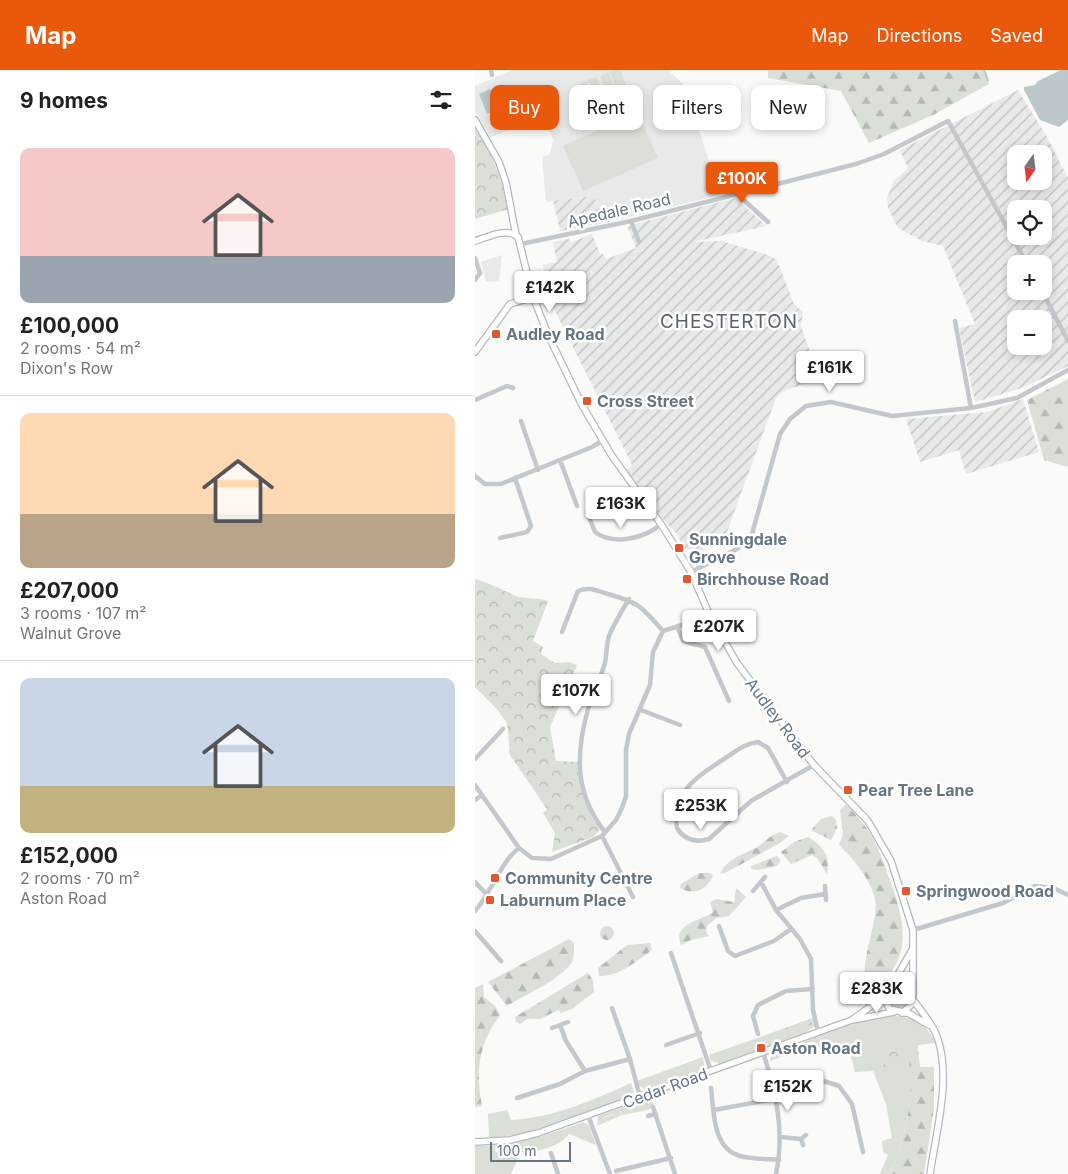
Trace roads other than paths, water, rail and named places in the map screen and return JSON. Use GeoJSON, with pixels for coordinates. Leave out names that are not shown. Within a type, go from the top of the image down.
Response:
{"type":"FeatureCollection","features":[{"type":"Feature","properties":{"kind":"main road","name":"Audley Road"},"geometry":{"type":"LineString","coordinates":[[475,120],[499,162],[506,183],[516,235],[521,244],[533,296],[557,357],[603,440],[621,469],[661,524],[691,572],[710,616],[737,663],[814,765],[863,816],[891,861],[913,930],[913,998]]}},
{"type":"Feature","properties":{"kind":"main road"},"geometry":{"type":"LineString","coordinates":[[475,241],[507,232],[516,235]]}},
{"type":"Feature","properties":{"kind":"main road"},"geometry":{"type":"LineString","coordinates":[[475,352],[510,304],[533,296]]}},
{"type":"Feature","properties":{"kind":"main road","name":"Audley Road"},"geometry":{"type":"LineString","coordinates":[[892,985],[913,948]]}},
{"type":"Feature","properties":{"kind":"main road"},"geometry":{"type":"LineString","coordinates":[[852,1020],[877,1002],[892,985],[898,983],[906,986],[932,1027],[941,1054],[942,1086],[930,1174]]}},
{"type":"Feature","properties":{"kind":"main road"},"geometry":{"type":"LineString","coordinates":[[885,991],[885,1004],[896,1012],[908,1013],[932,1027]]}},
{"type":"Feature","properties":{"kind":"main road"},"geometry":{"type":"LineString","coordinates":[[852,1020],[908,1009],[913,998]]}},
{"type":"Feature","properties":{"kind":"main road","name":"Cedar Road"},"geometry":{"type":"LineString","coordinates":[[475,1142],[523,1138],[852,1020]]}},
{"type":"Feature","properties":{"kind":"street","name":"Apedale Road"},"geometry":{"type":"LineString","coordinates":[[521,244],[631,221],[856,164],[884,154],[948,120],[1022,255]]}},
{"type":"Feature","properties":{"kind":"street"},"geometry":{"type":"LineString","coordinates":[[738,195],[768,222]]}},
{"type":"Feature","properties":{"kind":"street"},"geometry":{"type":"LineString","coordinates":[[631,221],[639,242]]}},
{"type":"Feature","properties":{"kind":"street"},"geometry":{"type":"LineString","coordinates":[[475,258],[480,274],[475,280]]}},
{"type":"Feature","properties":{"kind":"street"},"geometry":{"type":"LineString","coordinates":[[1047,300],[1068,340]]}},
{"type":"Feature","properties":{"kind":"street"},"geometry":{"type":"LineString","coordinates":[[955,321],[971,408]]}},
{"type":"Feature","properties":{"kind":"street"},"geometry":{"type":"LineString","coordinates":[[691,572],[737,549],[752,534],[780,434],[790,419],[806,406],[831,402],[892,416],[971,408],[1017,398],[1068,370]]}},
{"type":"Feature","properties":{"kind":"street"},"geometry":{"type":"LineString","coordinates":[[475,400],[507,386],[513,388]]}},
{"type":"Feature","properties":{"kind":"street"},"geometry":{"type":"LineString","coordinates":[[521,421],[538,470]]}},
{"type":"Feature","properties":{"kind":"street"},"geometry":{"type":"LineString","coordinates":[[475,476],[482,482],[492,485],[538,470],[592,447],[603,440]]}},
{"type":"Feature","properties":{"kind":"street"},"geometry":{"type":"LineString","coordinates":[[560,460],[577,506]]}},
{"type":"Feature","properties":{"kind":"street"},"geometry":{"type":"LineString","coordinates":[[500,538],[527,532],[532,523],[515,478]]}},
{"type":"Feature","properties":{"kind":"street"},"geometry":{"type":"LineString","coordinates":[[587,512],[595,532],[611,540],[649,533],[661,524]]}},
{"type":"Feature","properties":{"kind":"street"},"geometry":{"type":"LineString","coordinates":[[562,632],[578,591],[590,588],[629,599],[645,610],[663,631]]}},
{"type":"Feature","properties":{"kind":"street"},"geometry":{"type":"LineString","coordinates":[[629,599],[609,637],[605,661],[587,713],[581,740],[579,764],[583,792],[590,810],[604,834],[633,898]]}},
{"type":"Feature","properties":{"kind":"street"},"geometry":{"type":"LineString","coordinates":[[475,785],[519,848],[532,858],[551,859],[604,834],[616,820],[626,796],[626,750],[629,734],[641,710],[650,685],[653,652],[663,631],[710,616]]}},
{"type":"Feature","properties":{"kind":"street"},"geometry":{"type":"LineString","coordinates":[[677,626],[683,641],[701,644],[707,650],[729,701]]}},
{"type":"Feature","properties":{"kind":"street"},"geometry":{"type":"LineString","coordinates":[[641,710],[680,725]]}},
{"type":"Feature","properties":{"kind":"street"},"geometry":{"type":"LineString","coordinates":[[475,759],[503,729]]}},
{"type":"Feature","properties":{"kind":"street"},"geometry":{"type":"LineString","coordinates":[[787,782],[768,748],[758,742],[745,746],[690,783],[679,807],[677,828],[686,838],[702,841],[709,839],[751,801],[787,782],[814,765]]}},
{"type":"Feature","properties":{"kind":"street"},"geometry":{"type":"LineString","coordinates":[[475,800],[482,795]]}},
{"type":"Feature","properties":{"kind":"street"},"geometry":{"type":"LineString","coordinates":[[475,911],[487,896],[507,861],[519,848]]}},
{"type":"Feature","properties":{"kind":"street"},"geometry":{"type":"LineString","coordinates":[[753,890],[765,878]]}},
{"type":"Feature","properties":{"kind":"street"},"geometry":{"type":"LineString","coordinates":[[475,882],[487,896]]}},
{"type":"Feature","properties":{"kind":"street"},"geometry":{"type":"LineString","coordinates":[[761,882],[776,910],[800,939],[811,959],[813,1010],[818,1032]]}},
{"type":"Feature","properties":{"kind":"street"},"geometry":{"type":"LineString","coordinates":[[776,910],[801,898],[825,897],[825,886]]}},
{"type":"Feature","properties":{"kind":"street"},"geometry":{"type":"LineString","coordinates":[[913,930],[1003,903],[1035,886],[1053,888],[1068,895]]}},
{"type":"Feature","properties":{"kind":"street"},"geometry":{"type":"LineString","coordinates":[[719,926],[728,951],[735,956],[774,941],[791,930]]}},
{"type":"Feature","properties":{"kind":"street"},"geometry":{"type":"LineString","coordinates":[[475,930],[501,961]]}},
{"type":"Feature","properties":{"kind":"street"},"geometry":{"type":"LineString","coordinates":[[671,953],[700,1033],[711,1071]]}},
{"type":"Feature","properties":{"kind":"street"},"geometry":{"type":"LineString","coordinates":[[758,1034],[753,1016],[758,1005],[786,991],[813,989]]}},
{"type":"Feature","properties":{"kind":"street"},"geometry":{"type":"LineString","coordinates":[[612,1008],[630,1059],[640,1097]]}},
{"type":"Feature","properties":{"kind":"street"},"geometry":{"type":"LineString","coordinates":[[552,1028],[568,1022]]}},
{"type":"Feature","properties":{"kind":"street"},"geometry":{"type":"LineString","coordinates":[[757,1027],[763,1024]]}},
{"type":"Feature","properties":{"kind":"street"},"geometry":{"type":"LineString","coordinates":[[560,1025],[566,1041],[585,1071]]}},
{"type":"Feature","properties":{"kind":"street"},"geometry":{"type":"LineString","coordinates":[[666,1045],[700,1033]]}},
{"type":"Feature","properties":{"kind":"street"},"geometry":{"type":"LineString","coordinates":[[763,1052],[774,1088],[781,1136],[776,1174]]}},
{"type":"Feature","properties":{"kind":"street"},"geometry":{"type":"LineString","coordinates":[[517,1098],[560,1084],[585,1071],[609,1062],[630,1059]]}},
{"type":"Feature","properties":{"kind":"street"},"geometry":{"type":"LineString","coordinates":[[774,1088],[818,1079],[839,1086],[852,1104],[863,1152]]}},
{"type":"Feature","properties":{"kind":"street"},"geometry":{"type":"LineString","coordinates":[[711,1088],[717,1132],[722,1143],[729,1150],[739,1155],[779,1160]]}},
{"type":"Feature","properties":{"kind":"street"},"geometry":{"type":"LineString","coordinates":[[714,1110],[768,1100]]}},
{"type":"Feature","properties":{"kind":"street"},"geometry":{"type":"LineString","coordinates":[[653,1107],[675,1174]]}},
{"type":"Feature","properties":{"kind":"street"},"geometry":{"type":"LineString","coordinates":[[648,1116],[655,1114]]}},
{"type":"Feature","properties":{"kind":"street"},"geometry":{"type":"LineString","coordinates":[[588,1115],[610,1174]]}},
{"type":"Feature","properties":{"kind":"street"},"geometry":{"type":"LineString","coordinates":[[781,1136],[801,1139],[806,1135]]}},
{"type":"Feature","properties":{"kind":"street"},"geometry":{"type":"LineString","coordinates":[[801,1139],[803,1145]]}},
{"type":"Feature","properties":{"kind":"street"},"geometry":{"type":"LineString","coordinates":[[862,1146],[868,1145]]}},
{"type":"Feature","properties":{"kind":"street"},"geometry":{"type":"LineString","coordinates":[[551,1154],[558,1174]]}},
{"type":"Feature","properties":{"kind":"street"},"geometry":{"type":"LineString","coordinates":[[616,1171],[671,1158]]}},
{"type":"Feature","properties":{"kind":"waterway"},"geometry":{"type":"LineString","coordinates":[[984,70],[988,80]]}},
{"type":"Feature","properties":{"kind":"place","name":"Audley Road"},"geometry":{"type":"Point","coordinates":[496,334]}},
{"type":"Feature","properties":{"kind":"place","name":"Cross Street"},"geometry":{"type":"Point","coordinates":[587,401]}},
{"type":"Feature","properties":{"kind":"place","name":"Sunningdale Grove"},"geometry":{"type":"Point","coordinates":[679,548]}},
{"type":"Feature","properties":{"kind":"place","name":"Birchhouse Road"},"geometry":{"type":"Point","coordinates":[687,579]}},
{"type":"Feature","properties":{"kind":"place","name":"Pear Tree Lane"},"geometry":{"type":"Point","coordinates":[848,790]}},
{"type":"Feature","properties":{"kind":"place","name":"Community Centre"},"geometry":{"type":"Point","coordinates":[495,878]}},
{"type":"Feature","properties":{"kind":"place","name":"Springwood Road"},"geometry":{"type":"Point","coordinates":[906,891]}},
{"type":"Feature","properties":{"kind":"place","name":"Laburnum Place"},"geometry":{"type":"Point","coordinates":[490,900]}},
{"type":"Feature","properties":{"kind":"place","name":"Aston Road"},"geometry":{"type":"Point","coordinates":[761,1048]}},
{"type":"Feature","properties":{"kind":"district","name":"CHESTERTON"},"geometry":{"type":"Point","coordinates":[729,321]}}]}
